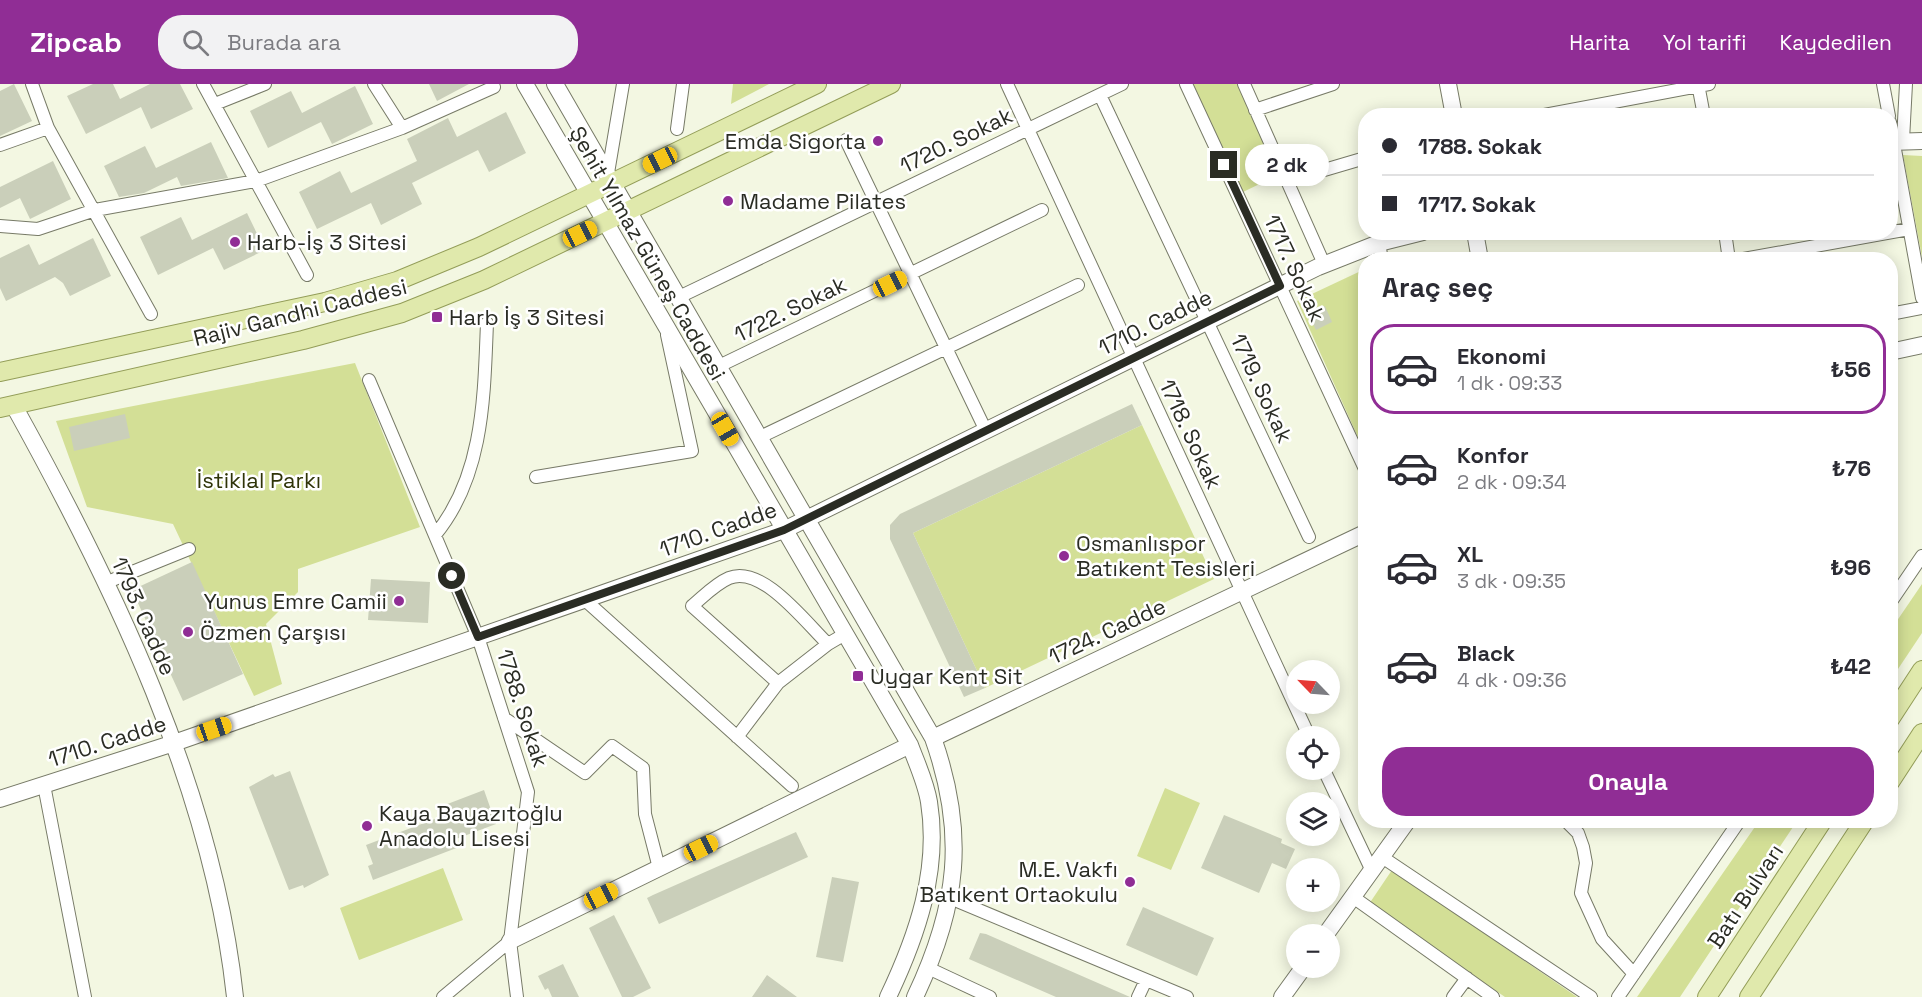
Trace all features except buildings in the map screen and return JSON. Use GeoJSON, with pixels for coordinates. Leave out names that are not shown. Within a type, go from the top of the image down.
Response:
{"type":"FeatureCollection","features":[{"type":"Feature","properties":{"kind":"main road","name":"Rajiv Gandhi Caddesi"},"geometry":{"type":"LineString","coordinates":[[0,372],[365,291],[437,266],[588,195],[610,178],[817,84]]}},
{"type":"Feature","properties":{"kind":"main road","name":"Rajiv Gandhi Caddesi"},"geometry":{"type":"LineString","coordinates":[[7,407],[303,340],[402,313],[484,280],[891,84]]}},
{"type":"Feature","properties":{"kind":"main road"},"geometry":{"type":"LineString","coordinates":[[1898,707],[1922,670]]}},
{"type":"Feature","properties":{"kind":"main road"},"geometry":{"type":"LineString","coordinates":[[1898,770],[1922,733]]}},
{"type":"Feature","properties":{"kind":"main road","name":"Batı Bulvarı"},"geometry":{"type":"LineString","coordinates":[[1707,997],[1818,828]]}},
{"type":"Feature","properties":{"kind":"main road"},"geometry":{"type":"LineString","coordinates":[[1749,997],[1860,828]]}},
{"type":"Feature","properties":{"kind":"street"},"geometry":{"type":"LineString","coordinates":[[32,84],[48,128],[151,314]]}},
{"type":"Feature","properties":{"kind":"street"},"geometry":{"type":"LineString","coordinates":[[203,84],[279,228],[307,274]]}},
{"type":"Feature","properties":{"kind":"street"},"geometry":{"type":"LineString","coordinates":[[215,104],[265,84]]}},
{"type":"Feature","properties":{"kind":"street"},"geometry":{"type":"LineString","coordinates":[[374,84],[402,129]]}},
{"type":"Feature","properties":{"kind":"street","name":"Şehit Yılmaz Güneş Caddesi"},"geometry":{"type":"LineString","coordinates":[[525,84],[910,746],[929,800],[931,852],[924,904],[888,997]]}},
{"type":"Feature","properties":{"kind":"street","name":"Şehit Yılmaz Güneş Caddesi"},"geometry":{"type":"LineString","coordinates":[[555,84],[933,738],[948,781],[954,820],[955,855],[950,898],[928,968],[915,997]]}},
{"type":"Feature","properties":{"kind":"street"},"geometry":{"type":"LineString","coordinates":[[610,178],[623,84]]}},
{"type":"Feature","properties":{"kind":"street"},"geometry":{"type":"LineString","coordinates":[[677,129],[683,84]]}},
{"type":"Feature","properties":{"kind":"street","name":"1718. Sokak"},"geometry":{"type":"LineString","coordinates":[[1007,84],[1304,726]]}},
{"type":"Feature","properties":{"kind":"street","name":"1720. Sokak"},"geometry":{"type":"LineString","coordinates":[[679,297],[1122,84]]}},
{"type":"Feature","properties":{"kind":"street","name":"1717. Sokak"},"geometry":{"type":"LineString","coordinates":[[1186,84],[1358,454]]}},
{"type":"Feature","properties":{"kind":"street","name":"1717. Sokak"},"geometry":{"type":"LineString","coordinates":[[1244,84],[1324,264]]}},
{"type":"Feature","properties":{"kind":"street"},"geometry":{"type":"LineString","coordinates":[[1255,110],[1332,84]]}},
{"type":"Feature","properties":{"kind":"street"},"geometry":{"type":"LineString","coordinates":[[1448,84],[1452,108]]}},
{"type":"Feature","properties":{"kind":"street"},"geometry":{"type":"LineString","coordinates":[[1883,84],[1888,108]]}},
{"type":"Feature","properties":{"kind":"street"},"geometry":{"type":"LineString","coordinates":[[1898,130],[1906,84]]}},
{"type":"Feature","properties":{"kind":"street"},"geometry":{"type":"LineString","coordinates":[[1581,108],[1702,85],[1703,108]]}},
{"type":"Feature","properties":{"kind":"street"},"geometry":{"type":"LineString","coordinates":[[0,226],[38,229],[95,210],[256,181],[402,129],[494,87]]}},
{"type":"Feature","properties":{"kind":"street","name":"1719. Sokak"},"geometry":{"type":"LineString","coordinates":[[1100,94],[1309,537]]}},
{"type":"Feature","properties":{"kind":"street"},"geometry":{"type":"LineString","coordinates":[[0,145],[48,128]]}},
{"type":"Feature","properties":{"kind":"street"},"geometry":{"type":"LineString","coordinates":[[846,140],[986,431]]}},
{"type":"Feature","properties":{"kind":"street"},"geometry":{"type":"LineString","coordinates":[[1898,141],[1922,141]]}},
{"type":"Feature","properties":{"kind":"street"},"geometry":{"type":"LineString","coordinates":[[1898,155],[1922,298]]}},
{"type":"Feature","properties":{"kind":"street"},"geometry":{"type":"LineString","coordinates":[[1287,181],[1358,160]]}},
{"type":"Feature","properties":{"kind":"street","name":"1722. Sokak"},"geometry":{"type":"LineString","coordinates":[[719,366],[1042,210]]}},
{"type":"Feature","properties":{"kind":"street"},"geometry":{"type":"LineString","coordinates":[[1898,231],[1909,229]]}},
{"type":"Feature","properties":{"kind":"street","name":"1710. Cadde"},"geometry":{"type":"LineString","coordinates":[[1380,251],[1405,240]]}},
{"type":"Feature","properties":{"kind":"street"},"geometry":{"type":"LineString","coordinates":[[1782,252],[1848,240]]}},
{"type":"Feature","properties":{"kind":"street","name":"1710. Cadde"},"geometry":{"type":"LineString","coordinates":[[0,799],[174,743],[784,530],[1324,264],[1358,256]]}},
{"type":"Feature","properties":{"kind":"street"},"geometry":{"type":"LineString","coordinates":[[760,437],[1078,285]]}},
{"type":"Feature","properties":{"kind":"street"},"geometry":{"type":"LineString","coordinates":[[1898,312],[1922,308]]}},
{"type":"Feature","properties":{"kind":"street"},"geometry":{"type":"LineString","coordinates":[[435,535],[449,519],[459,499],[475,453],[484,402],[487,323]]}},
{"type":"Feature","properties":{"kind":"street"},"geometry":{"type":"LineString","coordinates":[[536,477],[692,451],[666,328]]}},
{"type":"Feature","properties":{"kind":"street"},"geometry":{"type":"LineString","coordinates":[[1898,350],[1922,345]]}},
{"type":"Feature","properties":{"kind":"street","name":"1788. Sokak"},"geometry":{"type":"LineString","coordinates":[[369,380],[478,637],[528,792],[510,941],[517,997]]}},
{"type":"Feature","properties":{"kind":"street","name":"1793. Cadde"},"geometry":{"type":"LineString","coordinates":[[7,407],[79,524],[174,743],[221,901],[235,997]]}},
{"type":"Feature","properties":{"kind":"street","name":"1724. Cadde"},"geometry":{"type":"LineString","coordinates":[[933,738],[1358,536]]}},
{"type":"Feature","properties":{"kind":"street"},"geometry":{"type":"LineString","coordinates":[[105,583],[189,549]]}},
{"type":"Feature","properties":{"kind":"street"},"geometry":{"type":"LineString","coordinates":[[1898,591],[1922,556]]}},
{"type":"Feature","properties":{"kind":"street"},"geometry":{"type":"LineString","coordinates":[[778,684],[692,606],[731,577],[751,576],[765,583],[828,644]]}},
{"type":"Feature","properties":{"kind":"street"},"geometry":{"type":"LineString","coordinates":[[585,600],[792,786]]}},
{"type":"Feature","properties":{"kind":"street"},"geometry":{"type":"LineString","coordinates":[[737,737],[778,684],[828,644],[845,634]]}},
{"type":"Feature","properties":{"kind":"street"},"geometry":{"type":"LineString","coordinates":[[504,718],[585,773],[612,746],[643,768],[645,814],[659,868]]}},
{"type":"Feature","properties":{"kind":"street"},"geometry":{"type":"LineString","coordinates":[[443,997],[510,941],[910,746]]}},
{"type":"Feature","properties":{"kind":"street"},"geometry":{"type":"LineString","coordinates":[[1329,780],[1372,871]]}},
{"type":"Feature","properties":{"kind":"street"},"geometry":{"type":"LineString","coordinates":[[44,785],[85,997]]}},
{"type":"Feature","properties":{"kind":"street"},"geometry":{"type":"LineString","coordinates":[[1333,924],[1402,828]]}},
{"type":"Feature","properties":{"kind":"street"},"geometry":{"type":"LineString","coordinates":[[1573,828],[1578,833],[1586,862],[1581,893],[1602,939],[1634,974]]}},
{"type":"Feature","properties":{"kind":"street"},"geometry":{"type":"LineString","coordinates":[[1618,997],[1734,828]]}},
{"type":"Feature","properties":{"kind":"street"},"geometry":{"type":"LineString","coordinates":[[1382,857],[1591,997]]}},
{"type":"Feature","properties":{"kind":"street"},"geometry":{"type":"LineString","coordinates":[[1353,897],[1492,997]]}},
{"type":"Feature","properties":{"kind":"street"},"geometry":{"type":"LineString","coordinates":[[950,898],[1187,997]]}},
{"type":"Feature","properties":{"kind":"street"},"geometry":{"type":"LineString","coordinates":[[928,968],[990,997]]}},
{"type":"Feature","properties":{"kind":"street"},"geometry":{"type":"LineString","coordinates":[[1282,997],[1296,978]]}},
{"type":"Feature","properties":{"kind":"street"},"geometry":{"type":"LineString","coordinates":[[1453,997],[1467,978]]}},
{"type":"Feature","properties":{"kind":"street"},"geometry":{"type":"LineString","coordinates":[[1138,997],[1146,980]]}},
{"type":"Feature","properties":{"kind":"green space"},"geometry":{"type":"Polygon","coordinates":[[[733,84],[769,84],[731,104],[733,84]]]}},
{"type":"Feature","properties":{"kind":"green space"},"geometry":{"type":"Polygon","coordinates":[[[1191,84],[1239,84],[1280,174],[1241,193],[1191,84]]]}},
{"type":"Feature","properties":{"kind":"green space"},"geometry":{"type":"Polygon","coordinates":[[[1903,155],[1922,156],[1922,257],[1903,155]]]}},
{"type":"Feature","properties":{"kind":"green space"},"geometry":{"type":"Polygon","coordinates":[[[1358,272],[1358,437],[1297,301],[1358,272]]]}},
{"type":"Feature","properties":{"kind":"green space","name":"İstiklal Parkı"},"geometry":{"type":"Polygon","coordinates":[[[355,363],[420,527],[298,569],[298,592],[266,624],[282,684],[254,696],[173,524],[87,507],[56,421],[355,363]]]}},
{"type":"Feature","properties":{"kind":"green space","name":"Osmanlıspor Batıkent Tesisleri"},"geometry":{"type":"Polygon","coordinates":[[[1142,425],[1214,579],[985,688],[913,533],[1142,425]]]}},
{"type":"Feature","properties":{"kind":"green space"},"geometry":{"type":"Polygon","coordinates":[[[1922,584],[1922,633],[1898,669],[1898,619],[1922,584]]]}},
{"type":"Feature","properties":{"kind":"green space"},"geometry":{"type":"Polygon","coordinates":[[[1165,788],[1200,803],[1171,870],[1137,856],[1165,788]]]}},
{"type":"Feature","properties":{"kind":"green space"},"geometry":{"type":"Polygon","coordinates":[[[1754,828],[1792,828],[1680,997],[1637,997],[1754,828]]]}},
{"type":"Feature","properties":{"kind":"green space"},"geometry":{"type":"Polygon","coordinates":[[[443,868],[463,920],[359,960],[340,908],[443,868]]]}},
{"type":"Feature","properties":{"kind":"green space"},"geometry":{"type":"Polygon","coordinates":[[[1392,870],[1577,997],[1505,997],[1369,904],[1392,870]]]}},
{"type":"Feature","properties":{"kind":"place","name":"Emda Sigorta"},"geometry":{"type":"Point","coordinates":[878,141]}},
{"type":"Feature","properties":{"kind":"place","name":"Madame Pilates"},"geometry":{"type":"Point","coordinates":[728,201]}},
{"type":"Feature","properties":{"kind":"place","name":"Harb-İş 3 Sitesi"},"geometry":{"type":"Point","coordinates":[235,242]}},
{"type":"Feature","properties":{"kind":"place","name":"Harb İş 3 Sitesi"},"geometry":{"type":"Point","coordinates":[437,317]}},
{"type":"Feature","properties":{"kind":"place","name":"Osmanlıspor Batıkent Tesisleri"},"geometry":{"type":"Point","coordinates":[1064,556]}},
{"type":"Feature","properties":{"kind":"place","name":"Yunus Emre Camii"},"geometry":{"type":"Point","coordinates":[399,601]}},
{"type":"Feature","properties":{"kind":"place","name":"Özmen Çarşısı"},"geometry":{"type":"Point","coordinates":[188,632]}},
{"type":"Feature","properties":{"kind":"place","name":"Uygar Kent Sit"},"geometry":{"type":"Point","coordinates":[858,676]}},
{"type":"Feature","properties":{"kind":"place","name":"Kaya Bayazıtoğlu Anadolu Lisesi"},"geometry":{"type":"Point","coordinates":[367,826]}},
{"type":"Feature","properties":{"kind":"place","name":"M.E. Vakfı Batıkent Ortaokulu"},"geometry":{"type":"Point","coordinates":[1130,882]}},
{"type":"Feature","properties":{"kind":"route"},"geometry":{"type":"LineString","coordinates":[[452,576],[478,637],[784,530],[1280,286],[1224,165]]}}]}
